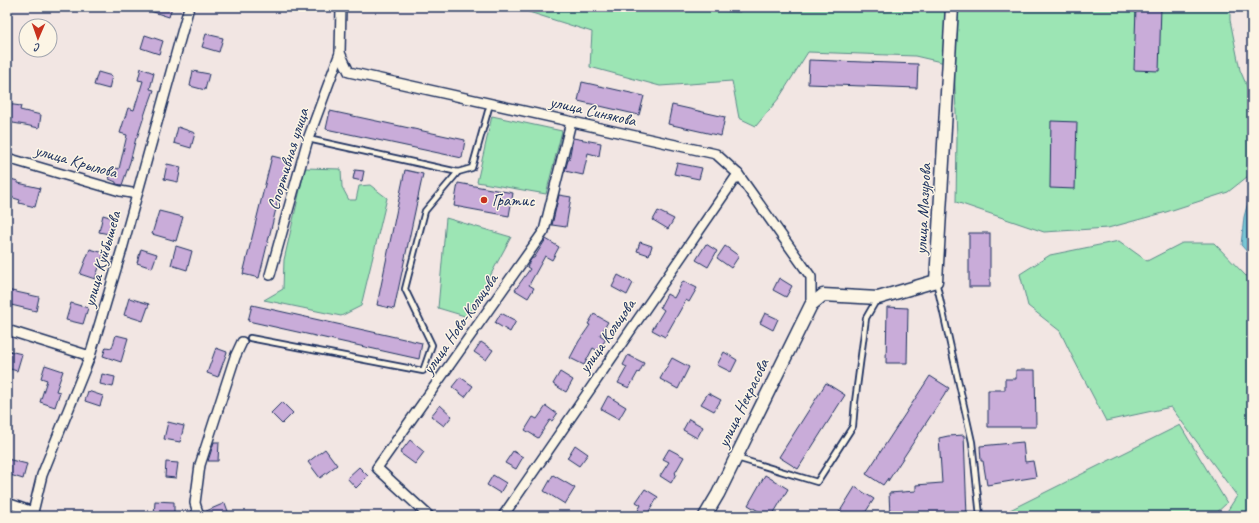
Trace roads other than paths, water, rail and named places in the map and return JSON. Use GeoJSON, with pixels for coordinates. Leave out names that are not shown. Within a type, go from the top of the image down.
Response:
{"type":"FeatureCollection","features":[{"type":"Feature","properties":{"kind":"street","name":"улица Куйбышева"},"geometry":{"type":"LineString","coordinates":[[34,514],[42,475],[90,356],[122,249],[189,7]]}},
{"type":"Feature","properties":{"kind":"street","name":"улица Синякова"},"geometry":{"type":"LineString","coordinates":[[341,7],[340,53],[349,72],[716,154],[738,174],[811,277],[811,305]]}},
{"type":"Feature","properties":{"kind":"street","name":"улица Мазурова"},"geometry":{"type":"LineString","coordinates":[[936,281],[952,7]]}},
{"type":"Feature","properties":{"kind":"street","name":"Спортивная улица"},"geometry":{"type":"LineString","coordinates":[[270,275],[308,139],[340,53]]}},
{"type":"Feature","properties":{"kind":"street","name":"улица Ново-Кольцова"},"geometry":{"type":"LineString","coordinates":[[429,516],[377,468],[544,232],[571,122]]}},
{"type":"Feature","properties":{"kind":"street","name":"улица Крылова"},"geometry":{"type":"LineString","coordinates":[[7,158],[120,191],[137,194]]}},
{"type":"Feature","properties":{"kind":"street","name":"улица Кольцова"},"geometry":{"type":"LineString","coordinates":[[503,516],[738,174]]}},
{"type":"Feature","properties":{"kind":"street"},"geometry":{"type":"LineString","coordinates":[[811,305],[823,295],[878,298],[936,281]]}},
{"type":"Feature","properties":{"kind":"street","name":"улица Некрасова"},"geometry":{"type":"LineString","coordinates":[[705,516],[718,494],[811,305]]}},
{"type":"Feature","properties":{"kind":"street"},"geometry":{"type":"LineString","coordinates":[[7,330],[90,356]]}},
{"type":"Feature","properties":{"kind":"street"},"geometry":{"type":"LineString","coordinates":[[199,516],[194,503],[200,465],[235,358],[246,340]]}},
{"type":"Feature","properties":{"kind":"street"},"geometry":{"type":"LineString","coordinates":[[7,503],[34,514]]}},
{"type":"Feature","properties":{"kind":"lane"},"geometry":{"type":"LineString","coordinates":[[308,139],[458,172],[472,168],[490,104]]}},
{"type":"Feature","properties":{"kind":"lane"},"geometry":{"type":"LineString","coordinates":[[246,340],[423,371],[432,345],[405,289],[425,211],[458,172]]}},
{"type":"Feature","properties":{"kind":"lane"},"geometry":{"type":"LineString","coordinates":[[936,281],[972,442],[980,516]]}},
{"type":"Feature","properties":{"kind":"lane"},"geometry":{"type":"LineString","coordinates":[[736,458],[817,482],[853,426],[866,318],[878,298]]}},
{"type":"Feature","properties":{"kind":"water"},"geometry":{"type":"Polygon","coordinates":[[[1252,187],[1252,253],[1250,255],[1241,245],[1244,217],[1252,187]]]}},
{"type":"Feature","properties":{"kind":"place","name":"Гратис"},"geometry":{"type":"Point","coordinates":[484,200]}}]}
